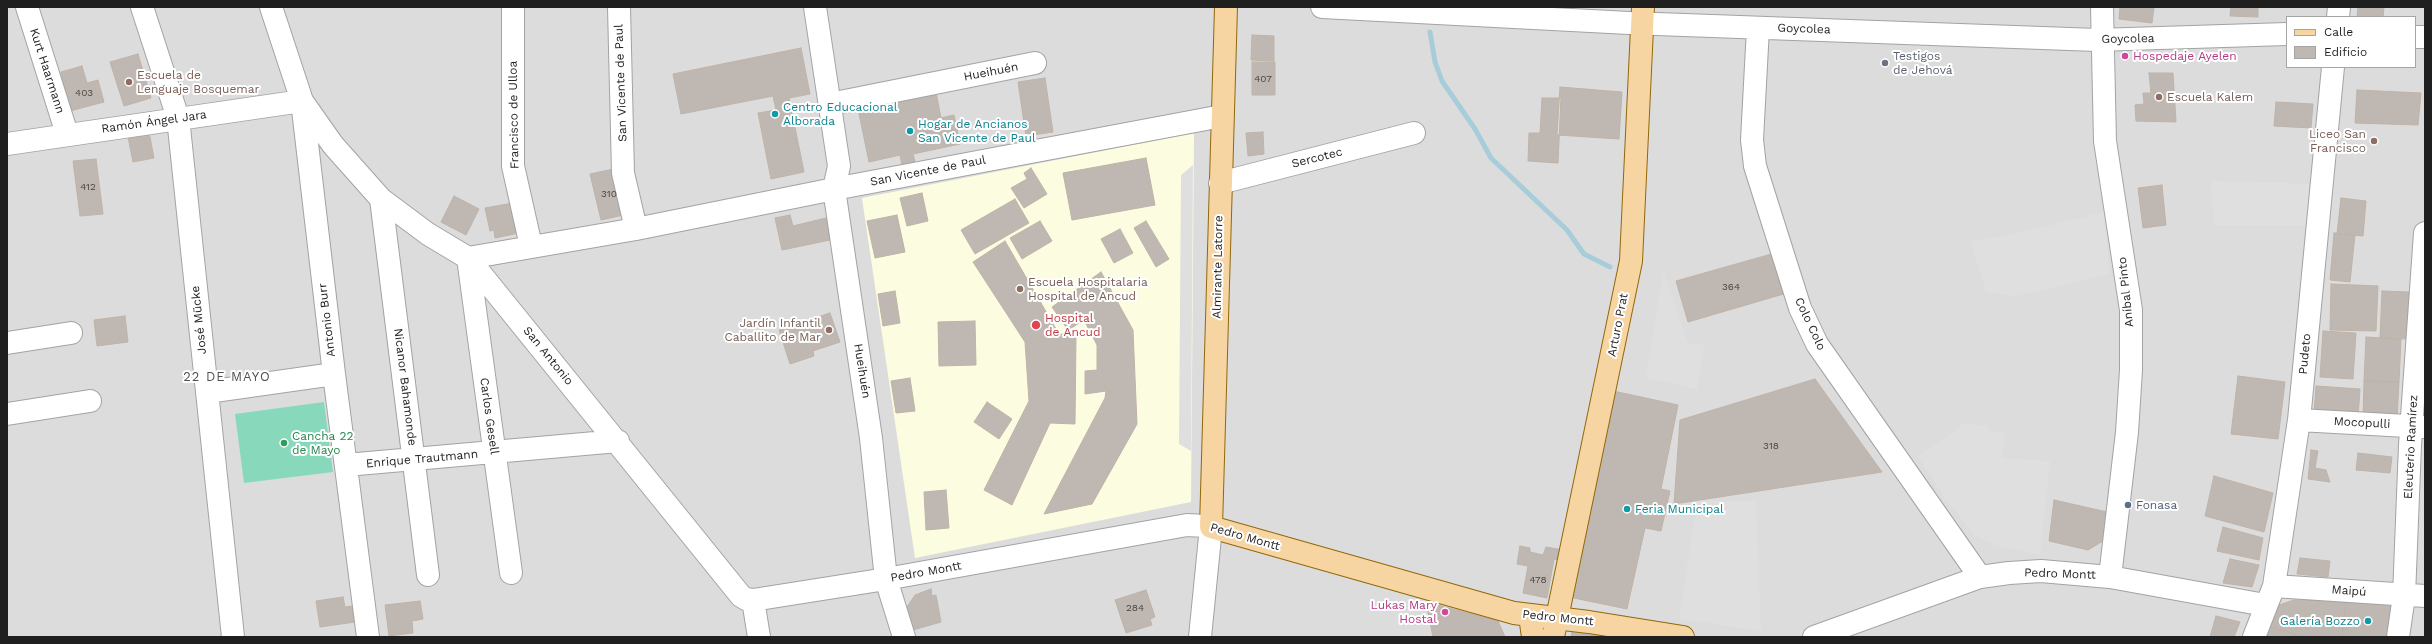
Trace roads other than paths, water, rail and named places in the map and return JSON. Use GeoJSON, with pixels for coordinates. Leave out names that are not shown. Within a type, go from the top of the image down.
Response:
{"type":"FeatureCollection","features":[{"type":"Feature","properties":{"kind":"main road","name":"Almirante Latorre"},"geometry":{"type":"LineString","coordinates":[[1211,527],[1226,7]]}},
{"type":"Feature","properties":{"kind":"main road","name":"Arturo Prat"},"geometry":{"type":"LineString","coordinates":[[1555,628],[1631,261],[1643,15]]}},
{"type":"Feature","properties":{"kind":"main road","name":"Pedro Montt"},"geometry":{"type":"LineString","coordinates":[[1211,527],[1514,613],[1531,626],[1683,637]]}},
{"type":"Feature","properties":{"kind":"street","name":"Kurt Haarmann"},"geometry":{"type":"LineString","coordinates":[[27,7],[67,134]]}},
{"type":"Feature","properties":{"kind":"street","name":"José Mücke"},"geometry":{"type":"LineString","coordinates":[[142,7],[178,118],[233,637]]}},
{"type":"Feature","properties":{"kind":"street","name":"Antonio Burr"},"geometry":{"type":"LineString","coordinates":[[271,7],[302,101],[334,374],[368,637]]}},
{"type":"Feature","properties":{"kind":"street","name":"Francisco de Ulloa"},"geometry":{"type":"LineString","coordinates":[[513,7],[513,166],[531,246]]}},
{"type":"Feature","properties":{"kind":"street","name":"San Vicente de Paul"},"geometry":{"type":"LineString","coordinates":[[618,7],[623,173],[636,229]]}},
{"type":"Feature","properties":{"kind":"street","name":"Hueihuén"},"geometry":{"type":"LineString","coordinates":[[814,7],[839,166],[834,189],[872,438],[886,579],[904,637]]}},
{"type":"Feature","properties":{"kind":"street","name":"Goycolea"},"geometry":{"type":"LineString","coordinates":[[1322,7],[1643,15],[1758,28],[2102,40],[2286,34]]}},
{"type":"Feature","properties":{"kind":"street","name":"Aníbal Pinto"},"geometry":{"type":"LineString","coordinates":[[2102,7],[2105,141],[2131,310],[2131,370],[2127,432],[2110,576]]}},
{"type":"Feature","properties":{"kind":"street","name":"Colo Colo"},"geometry":{"type":"LineString","coordinates":[[1758,28],[1752,140],[1755,166],[1800,308],[1817,344],[1980,577]]}},
{"type":"Feature","properties":{"kind":"street","name":"Hueihuén"},"geometry":{"type":"LineString","coordinates":[[830,104],[1035,63]]}},
{"type":"Feature","properties":{"kind":"street","name":"Pudeto"},"geometry":{"type":"LineString","coordinates":[[2254,637],[2270,595],[2299,420],[2333,68]]}},
{"type":"Feature","properties":{"kind":"street","name":"Ramón Ángel Jara"},"geometry":{"type":"LineString","coordinates":[[7,144],[67,134],[302,101]]}},
{"type":"Feature","properties":{"kind":"street","name":"San Antonio"},"geometry":{"type":"LineString","coordinates":[[302,101],[333,145],[381,199],[428,234],[468,258],[618,441],[741,596],[753,600]]}},
{"type":"Feature","properties":{"kind":"street","name":"San Vicente de Paul"},"geometry":{"type":"LineString","coordinates":[[468,258],[636,229],[834,189],[1222,116]]}},
{"type":"Feature","properties":{"kind":"street","name":"Sercotec"},"geometry":{"type":"LineString","coordinates":[[1220,183],[1414,133]]}},
{"type":"Feature","properties":{"kind":"street","name":"Nicanor Bahamonde"},"geometry":{"type":"LineString","coordinates":[[381,199],[428,575]]}},
{"type":"Feature","properties":{"kind":"street","name":"Eleuterio Ramírez"},"geometry":{"type":"LineString","coordinates":[[2398,637],[2414,596],[2425,233]]}},
{"type":"Feature","properties":{"kind":"street","name":"Carlos Gesell"},"geometry":{"type":"LineString","coordinates":[[468,258],[511,574]]}},
{"type":"Feature","properties":{"kind":"street"},"geometry":{"type":"LineString","coordinates":[[7,343],[71,333]]}},
{"type":"Feature","properties":{"kind":"street"},"geometry":{"type":"LineString","coordinates":[[206,392],[334,374]]}},
{"type":"Feature","properties":{"kind":"street"},"geometry":{"type":"LineString","coordinates":[[7,414],[90,400]]}},
{"type":"Feature","properties":{"kind":"street","name":"Mocopulli"},"geometry":{"type":"LineString","coordinates":[[2299,420],[2418,426]]}},
{"type":"Feature","properties":{"kind":"street","name":"Enrique Trautmann"},"geometry":{"type":"LineString","coordinates":[[346,465],[618,441]]}},
{"type":"Feature","properties":{"kind":"street","name":"Pedro Montt"},"geometry":{"type":"LineString","coordinates":[[753,600],[886,579],[1187,525],[1211,527]]}},
{"type":"Feature","properties":{"kind":"street"},"geometry":{"type":"LineString","coordinates":[[1203,633],[1211,527]]}},
{"type":"Feature","properties":{"kind":"street","name":"Pedro Montt"},"geometry":{"type":"LineString","coordinates":[[1814,637],[1980,577],[2040,571],[2110,576],[2270,595]]}},
{"type":"Feature","properties":{"kind":"street","name":"Maipú"},"geometry":{"type":"LineString","coordinates":[[2270,595],[2414,596]]}},
{"type":"Feature","properties":{"kind":"street"},"geometry":{"type":"LineString","coordinates":[[753,600],[759,637]]}},
{"type":"Feature","properties":{"kind":"waterway"},"geometry":{"type":"LineString","coordinates":[[1430,32],[1435,62],[1442,81],[1475,129],[1491,158],[1567,230],[1584,254],[1610,267]]}},
{"type":"Feature","properties":{"kind":"place","name":"Hospedaje Ayelen"},"geometry":{"type":"Point","coordinates":[2125,56]}},
{"type":"Feature","properties":{"kind":"place","name":"Testigos de Jehová"},"geometry":{"type":"Point","coordinates":[1885,63]}},
{"type":"Feature","properties":{"kind":"place","name":"Escuela de Lenguaje Bosquemar"},"geometry":{"type":"Point","coordinates":[129,82]}},
{"type":"Feature","properties":{"kind":"place","name":"Escuela Kalem"},"geometry":{"type":"Point","coordinates":[2159,97]}},
{"type":"Feature","properties":{"kind":"place","name":"Centro Educacional Alborada"},"geometry":{"type":"Point","coordinates":[775,114]}},
{"type":"Feature","properties":{"kind":"place","name":"Hogar de Ancianos San Vicente de Paul"},"geometry":{"type":"Point","coordinates":[910,131]}},
{"type":"Feature","properties":{"kind":"place","name":"Liceo San Francisco"},"geometry":{"type":"Point","coordinates":[2374,141]}},
{"type":"Feature","properties":{"kind":"place","name":"Escuela Hospitalaria Hospital de Ancud"},"geometry":{"type":"Point","coordinates":[1020,289]}},
{"type":"Feature","properties":{"kind":"place","name":"Hospital de Ancud"},"geometry":{"type":"Point","coordinates":[1036,325]}},
{"type":"Feature","properties":{"kind":"place","name":"Jardín Infantil Caballito de Mar"},"geometry":{"type":"Point","coordinates":[829,330]}},
{"type":"Feature","properties":{"kind":"place","name":"Cancha 22 de Mayo"},"geometry":{"type":"Point","coordinates":[284,443]}},
{"type":"Feature","properties":{"kind":"place","name":"Fonasa"},"geometry":{"type":"Point","coordinates":[2128,505]}},
{"type":"Feature","properties":{"kind":"place","name":"Feria Municipal"},"geometry":{"type":"Point","coordinates":[1627,509]}},
{"type":"Feature","properties":{"kind":"place","name":"Lukas Mary Hostal"},"geometry":{"type":"Point","coordinates":[1445,612]}},
{"type":"Feature","properties":{"kind":"place","name":"Galería Bozzo"},"geometry":{"type":"Point","coordinates":[2368,621]}},
{"type":"Feature","properties":{"kind":"district","name":"22 DE MAYO"},"geometry":{"type":"Point","coordinates":[227,377]}}]}
